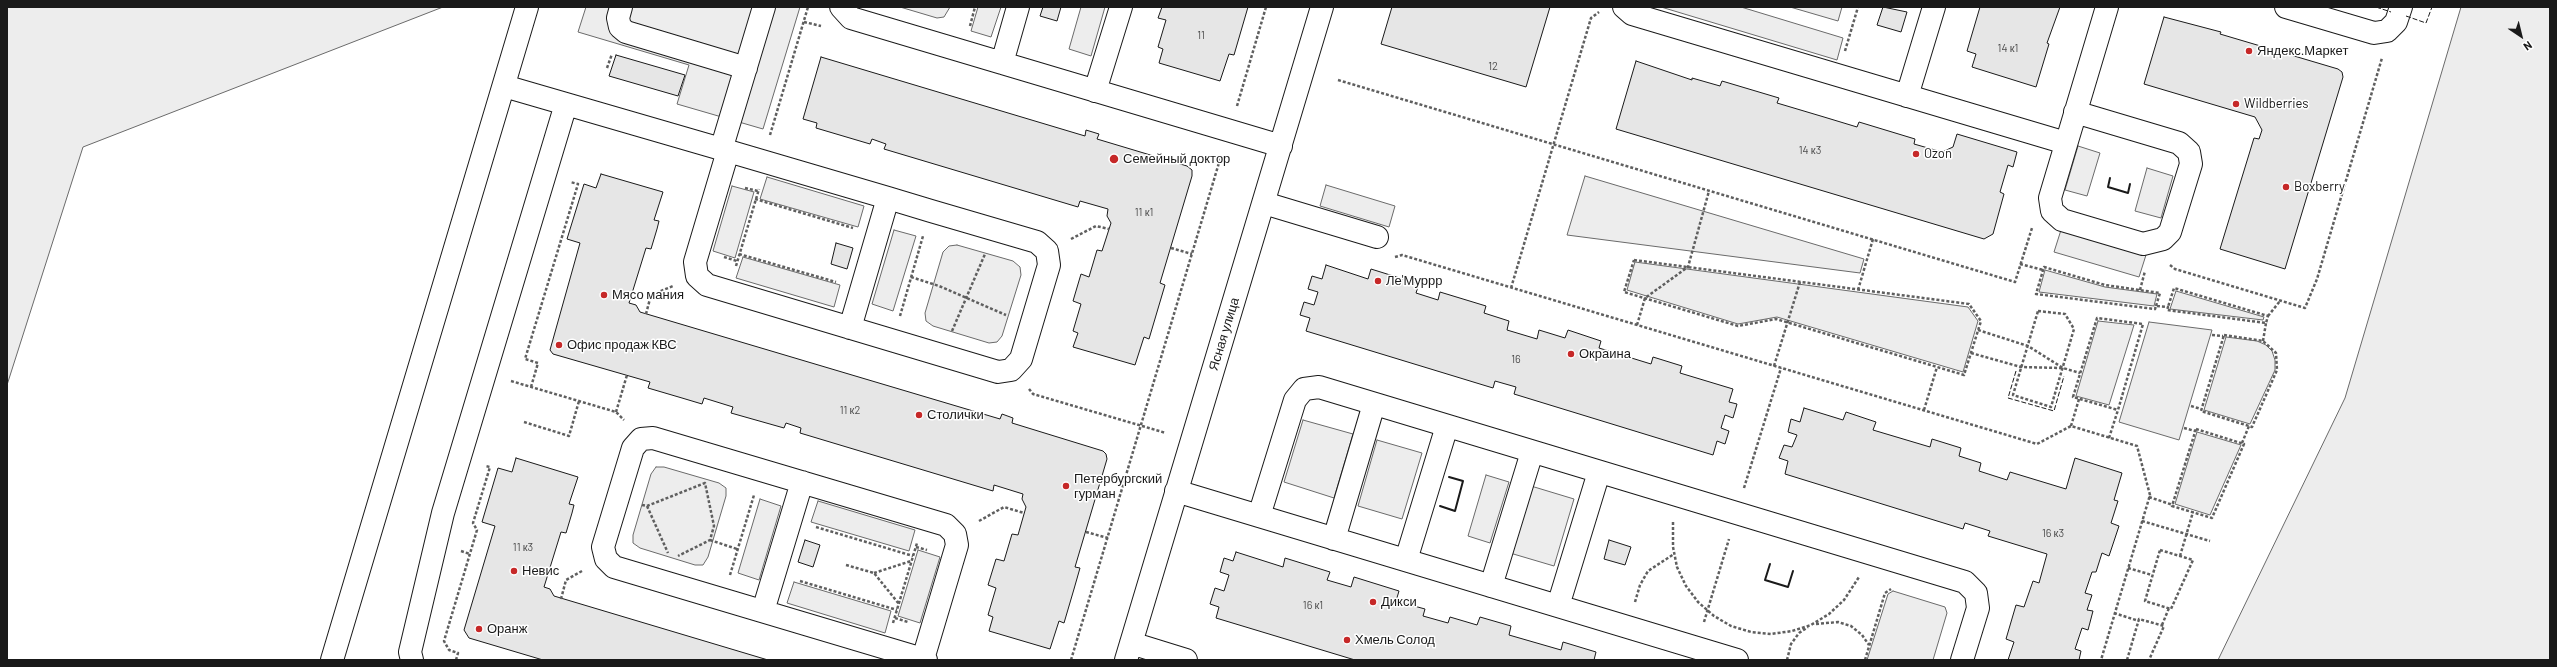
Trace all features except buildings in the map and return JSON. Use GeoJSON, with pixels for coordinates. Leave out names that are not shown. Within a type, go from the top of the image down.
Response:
{"type":"FeatureCollection","features":[{"type":"Feature","properties":{"kind":"street"},"geometry":{"type":"LineString","coordinates":[[332,660],[527,7]]}},
{"type":"Feature","properties":{"kind":"street"},"geometry":{"type":"LineString","coordinates":[[621,7],[618,18],[620,27],[626,32],[746,68]]}},
{"type":"Feature","properties":{"kind":"street"},"geometry":{"type":"LineString","coordinates":[[504,86],[725,150],[1036,242],[1047,252],[1049,265],[1021,359],[1011,370],[998,372],[707,286],[697,276],[695,262],[725,150],[746,68],[764,7]]}},
{"type":"Feature","properties":{"kind":"street"},"geometry":{"type":"LineString","coordinates":[[842,7],[851,18],[1281,146]]}},
{"type":"Feature","properties":{"kind":"street"},"geometry":{"type":"LineString","coordinates":[[1002,63],[1018,7]]}},
{"type":"Feature","properties":{"kind":"street"},"geometry":{"type":"LineString","coordinates":[[1096,91],[1121,7]]}},
{"type":"Feature","properties":{"kind":"street","name":"Ясная улица"},"geometry":{"type":"LineString","coordinates":[[1129,652],[1322,7]]}},
{"type":"Feature","properties":{"kind":"street"},"geometry":{"type":"LineString","coordinates":[[1624,7],[1632,14],[2066,143]]}},
{"type":"Feature","properties":{"kind":"street"},"geometry":{"type":"LineString","coordinates":[[1907,96],[1934,7]]}},
{"type":"Feature","properties":{"kind":"street"},"geometry":{"type":"LineString","coordinates":[[2075,112],[2180,143],[2189,152],[2191,164],[2170,232],[2163,239],[2142,244],[2062,220],[2052,211],[2050,198],[2075,112],[2107,7]]}},
{"type":"Feature","properties":{"kind":"street"},"geometry":{"type":"LineString","coordinates":[[2286,7],[2374,33],[2387,31],[2396,22],[2401,7]]}},
{"type":"Feature","properties":{"kind":"street"},"geometry":{"type":"LineString","coordinates":[[412,660],[410,652],[443,513],[566,104]]}},
{"type":"Feature","properties":{"kind":"street"},"geometry":{"type":"LineString","coordinates":[[850,328],[888,198]]}},
{"type":"Feature","properties":{"kind":"street"},"geometry":{"type":"LineString","coordinates":[[1264,203],[1378,237]]}},
{"type":"Feature","properties":{"kind":"street"},"geometry":{"type":"LineString","coordinates":[[1259,516],[1294,400],[1304,389],[1319,387],[1964,582],[1976,593],[1978,608],[1962,660]]}},
{"type":"Feature","properties":{"kind":"street"},"geometry":{"type":"LineString","coordinates":[[1334,539],[1374,404]]}},
{"type":"Feature","properties":{"kind":"street"},"geometry":{"type":"LineString","coordinates":[[1406,560],[1447,426]]}},
{"type":"Feature","properties":{"kind":"street"},"geometry":{"type":"LineString","coordinates":[[653,438],[946,525],[955,534],[957,545],[925,660],[614,567],[606,559],[603,547],[633,448],[641,439],[653,438]]}},
{"type":"Feature","properties":{"kind":"street"},"geometry":{"type":"LineString","coordinates":[[1491,586],[1532,452]]}},
{"type":"Feature","properties":{"kind":"street"},"geometry":{"type":"LineString","coordinates":[[1558,606],[1599,472]]}},
{"type":"Feature","properties":{"kind":"street"},"geometry":{"type":"LineString","coordinates":[[762,611],[802,482]]}},
{"type":"Feature","properties":{"kind":"street"},"geometry":{"type":"LineString","coordinates":[[1176,491],[1738,660]]}},
{"type":"Feature","properties":{"kind":"street"},"geometry":{"type":"LineString","coordinates":[[1129,652],[1186,660]]}},
{"type":"Feature","properties":{"kind":"path"},"geometry":{"type":"LineString","coordinates":[[728,292],[808,7]]}},
{"type":"Feature","properties":{"kind":"path"},"geometry":{"type":"LineString","coordinates":[[1071,660],[1266,7]]}},
{"type":"Feature","properties":{"kind":"path"},"geometry":{"type":"LineString","coordinates":[[1838,75],[1858,7]]}},
{"type":"Feature","properties":{"kind":"path"},"geometry":{"type":"LineString","coordinates":[[1511,288],[1591,18],[1602,11]]}},
{"type":"Feature","properties":{"kind":"path"},"geometry":{"type":"LineString","coordinates":[[2142,244],[2175,269],[2305,308],[2317,279],[2380,71],[2387,31]]}},
{"type":"Feature","properties":{"kind":"path"},"geometry":{"type":"LineString","coordinates":[[1338,80],[2015,282],[2031,229],[2052,211]]}},
{"type":"Feature","properties":{"kind":"path"},"geometry":{"type":"LineString","coordinates":[[531,387],[538,363],[525,359],[578,184],[545,174]]}},
{"type":"Feature","properties":{"kind":"path"},"geometry":{"type":"LineString","coordinates":[[1637,325],[1645,298],[1688,267],[1709,191]]}},
{"type":"Feature","properties":{"kind":"path"},"geometry":{"type":"LineString","coordinates":[[755,199],[877,235]]}},
{"type":"Feature","properties":{"kind":"path"},"geometry":{"type":"LineString","coordinates":[[892,341],[931,211]]}},
{"type":"Feature","properties":{"kind":"path"},"geometry":{"type":"LineString","coordinates":[[1047,252],[1096,226],[1109,229]]}},
{"type":"Feature","properties":{"kind":"path"},"geometry":{"type":"LineString","coordinates":[[945,356],[953,328],[984,259],[993,229]]}},
{"type":"Feature","properties":{"kind":"path"},"geometry":{"type":"LineString","coordinates":[[1858,290],[1873,239]]}},
{"type":"Feature","properties":{"kind":"path"},"geometry":{"type":"LineString","coordinates":[[1170,248],[1192,254]]}},
{"type":"Feature","properties":{"kind":"path"},"geometry":{"type":"LineString","coordinates":[[739,254],[861,290]]}},
{"type":"Feature","properties":{"kind":"path"},"geometry":{"type":"LineString","coordinates":[[1390,258],[1402,255],[2037,444],[2071,426],[2137,446],[2149,498],[2100,660]]}},
{"type":"Feature","properties":{"kind":"path"},"geometry":{"type":"LineString","coordinates":[[1634,260],[1688,267],[1969,304],[1981,320],[1964,375],[1776,319],[1738,326],[1624,292],[1634,260]]}},
{"type":"Feature","properties":{"kind":"path"},"geometry":{"type":"LineString","coordinates":[[2020,264],[2043,270]]}},
{"type":"Feature","properties":{"kind":"path"},"geometry":{"type":"LineString","coordinates":[[2044,267],[2106,285],[2160,293],[2156,306],[2155,309],[2036,294],[2044,267]]}},
{"type":"Feature","properties":{"kind":"path"},"geometry":{"type":"LineString","coordinates":[[646,314],[651,295],[697,276]]}},
{"type":"Feature","properties":{"kind":"path"},"geometry":{"type":"LineString","coordinates":[[911,277],[940,286],[1003,314],[1032,322]]}},
{"type":"Feature","properties":{"kind":"path"},"geometry":{"type":"LineString","coordinates":[[1774,366],[1800,282]]}},
{"type":"Feature","properties":{"kind":"path"},"geometry":{"type":"LineString","coordinates":[[2168,307],[2174,288],[2268,316]]}},
{"type":"Feature","properties":{"kind":"path"},"geometry":{"type":"LineString","coordinates":[[2263,341],[2268,316],[2280,301]]}},
{"type":"Feature","properties":{"kind":"path"},"geometry":{"type":"LineString","coordinates":[[2156,306],[2168,307],[2168,310],[2266,323]]}},
{"type":"Feature","properties":{"kind":"path"},"geometry":{"type":"LineString","coordinates":[[2038,311],[2065,314],[2074,329],[2051,407],[2013,395],[2028,346],[2038,311]]}},
{"type":"Feature","properties":{"kind":"path"},"geometry":{"type":"LineString","coordinates":[[2109,438],[2118,410],[2143,324],[2096,318],[2073,397],[2118,410]]}},
{"type":"Feature","properties":{"kind":"path"},"geometry":{"type":"LineString","coordinates":[[1978,330],[2028,346],[2063,368],[2080,373]]}},
{"type":"Feature","properties":{"kind":"path"},"geometry":{"type":"LineString","coordinates":[[2191,406],[2201,409],[2201,411],[2252,427],[2277,370],[2276,353],[2263,341],[2212,335]]}},
{"type":"Feature","properties":{"kind":"path"},"geometry":{"type":"LineString","coordinates":[[2201,409],[2224,336]]}},
{"type":"Feature","properties":{"kind":"path"},"geometry":{"type":"LineString","coordinates":[[1971,353],[2021,368],[2063,368]]}},
{"type":"Feature","properties":{"kind":"path"},"geometry":{"type":"LineString","coordinates":[[1924,410],[1937,367]]}},
{"type":"Feature","properties":{"kind":"path"},"geometry":{"type":"LineString","coordinates":[[1011,370],[1033,394],[1172,435]]}},
{"type":"Feature","properties":{"kind":"path"},"geometry":{"type":"LineString","coordinates":[[485,373],[616,412],[641,439]]}},
{"type":"Feature","properties":{"kind":"path"},"geometry":{"type":"LineString","coordinates":[[616,412],[627,375]]}},
{"type":"Feature","properties":{"kind":"path"},"geometry":{"type":"LineString","coordinates":[[2071,426],[2079,399]]}},
{"type":"Feature","properties":{"kind":"path"},"geometry":{"type":"LineString","coordinates":[[524,422],[569,436],[579,401]]}},
{"type":"Feature","properties":{"kind":"path"},"geometry":{"type":"LineString","coordinates":[[2149,498],[2212,518],[2244,444],[2242,443],[2249,426]]}},
{"type":"Feature","properties":{"kind":"path"},"geometry":{"type":"LineString","coordinates":[[2184,428],[2195,431],[2196,429],[2242,443]]}},
{"type":"Feature","properties":{"kind":"path"},"geometry":{"type":"LineString","coordinates":[[2173,505],[2195,431]]}},
{"type":"Feature","properties":{"kind":"path"},"geometry":{"type":"LineString","coordinates":[[456,660],[458,653],[449,650],[444,641],[477,530],[473,523],[490,467],[459,458]]}},
{"type":"Feature","properties":{"kind":"path"},"geometry":{"type":"LineString","coordinates":[[722,599],[761,470]]}},
{"type":"Feature","properties":{"kind":"path"},"geometry":{"type":"LineString","coordinates":[[710,540],[714,526],[705,482],[647,506],[666,553],[680,556],[710,540],[738,549]]}},
{"type":"Feature","properties":{"kind":"path"},"geometry":{"type":"LineString","coordinates":[[1682,497],[1677,506],[1672,526],[1674,554],[1686,586],[1698,602],[1714,616],[1731,626],[1751,632],[1771,634],[1792,631],[1824,621],[1838,622],[1851,626],[1862,634],[1869,646]]}},
{"type":"Feature","properties":{"kind":"path"},"geometry":{"type":"LineString","coordinates":[[955,534],[1004,507],[1024,513]]}},
{"type":"Feature","properties":{"kind":"path"},"geometry":{"type":"LineString","coordinates":[[2180,556],[2193,512]]}},
{"type":"Feature","properties":{"kind":"path"},"geometry":{"type":"LineString","coordinates":[[886,648],[924,518]]}},
{"type":"Feature","properties":{"kind":"path"},"geometry":{"type":"LineString","coordinates":[[790,520],[913,556]]}},
{"type":"Feature","properties":{"kind":"path"},"geometry":{"type":"LineString","coordinates":[[2142,521],[2210,541]]}},
{"type":"Feature","properties":{"kind":"path"},"geometry":{"type":"LineString","coordinates":[[1086,532],[1108,538]]}},
{"type":"Feature","properties":{"kind":"path"},"geometry":{"type":"LineString","coordinates":[[2149,660],[2164,626],[2162,625],[2169,608],[2171,609],[2193,560],[2160,550],[2145,601],[2169,608]]}},
{"type":"Feature","properties":{"kind":"path"},"geometry":{"type":"LineString","coordinates":[[1787,660],[1791,644],[1799,633],[1829,614],[1844,600],[1856,584],[1868,553]]}},
{"type":"Feature","properties":{"kind":"path"},"geometry":{"type":"LineString","coordinates":[[1637,630],[1633,616],[1640,585],[1648,572],[1674,554]]}},
{"type":"Feature","properties":{"kind":"path"},"geometry":{"type":"LineString","coordinates":[[561,598],[566,580],[606,559]]}},
{"type":"Feature","properties":{"kind":"path"},"geometry":{"type":"LineString","coordinates":[[846,565],[874,573],[912,561]]}},
{"type":"Feature","properties":{"kind":"path"},"geometry":{"type":"LineString","coordinates":[[2128,568],[2152,575]]}},
{"type":"Feature","properties":{"kind":"path"},"geometry":{"type":"LineString","coordinates":[[774,573],[897,610]]}},
{"type":"Feature","properties":{"kind":"path"},"geometry":{"type":"LineString","coordinates":[[874,573],[899,604]]}},
{"type":"Feature","properties":{"kind":"path"},"geometry":{"type":"LineString","coordinates":[[1864,660],[1886,592],[1893,588]]}},
{"type":"Feature","properties":{"kind":"path"},"geometry":{"type":"LineString","coordinates":[[2114,613],[2139,621],[2139,619],[2162,625]]}},
{"type":"Feature","properties":{"kind":"path"},"geometry":{"type":"LineString","coordinates":[[2127,660],[2139,621]]}},
{"type":"Feature","properties":{"kind":"shaded area"},"geometry":{"type":"Polygon","coordinates":[[[7,7],[443,7],[83,147],[7,385],[7,7]]]}},
{"type":"Feature","properties":{"kind":"shaded area"},"geometry":{"type":"Polygon","coordinates":[[[586,7],[800,7],[763,129],[677,104],[689,65],[578,32],[586,7]]]}},
{"type":"Feature","properties":{"kind":"shaded area"},"geometry":{"type":"Polygon","coordinates":[[[900,7],[950,7],[944,17],[937,18],[900,7]]]}},
{"type":"Feature","properties":{"kind":"shaded area"},"geometry":{"type":"Polygon","coordinates":[[[978,7],[1001,7],[991,37],[971,31],[978,7]]]}},
{"type":"Feature","properties":{"kind":"shaded area"},"geometry":{"type":"Polygon","coordinates":[[[1081,7],[1105,7],[1091,56],[1069,49],[1081,7]]]}},
{"type":"Feature","properties":{"kind":"shaded area"},"geometry":{"type":"Polygon","coordinates":[[[1661,7],[1741,7],[1843,38],[1837,60],[1661,7]]]}},
{"type":"Feature","properties":{"kind":"shaded area"},"geometry":{"type":"Polygon","coordinates":[[[1790,7],[1842,7],[1838,21],[1790,7]]]}},
{"type":"Feature","properties":{"kind":"shaded area"},"geometry":{"type":"Polygon","coordinates":[[[2461,7],[2550,7],[2550,660],[2218,660],[2345,398],[2461,7]]]}},
{"type":"Feature","properties":{"kind":"shaded area"},"geometry":{"type":"Polygon","coordinates":[[[2078,146],[2100,153],[2087,196],[2065,190],[2078,146]]]}},
{"type":"Feature","properties":{"kind":"shaded area"},"geometry":{"type":"Polygon","coordinates":[[[2147,168],[2173,176],[2161,218],[2135,211],[2147,168]]]}},
{"type":"Feature","properties":{"kind":"shaded area"},"geometry":{"type":"Polygon","coordinates":[[[1585,176],[1864,259],[1860,273],[1567,235],[1585,176]]]}},
{"type":"Feature","properties":{"kind":"shaded area"},"geometry":{"type":"Polygon","coordinates":[[[767,177],[864,206],[858,227],[760,199],[767,177]]]}},
{"type":"Feature","properties":{"kind":"shaded area"},"geometry":{"type":"Polygon","coordinates":[[[1326,185],[1395,206],[1389,227],[1320,206],[1326,185]]]}},
{"type":"Feature","properties":{"kind":"shaded area"},"geometry":{"type":"Polygon","coordinates":[[[732,186],[754,192],[735,258],[713,251],[732,186]]]}},
{"type":"Feature","properties":{"kind":"shaded area"},"geometry":{"type":"Polygon","coordinates":[[[894,230],[916,236],[893,311],[872,304],[894,230]]]}},
{"type":"Feature","properties":{"kind":"shaded area"},"geometry":{"type":"Polygon","coordinates":[[[2061,230],[2146,255],[2139,277],[2054,252],[2061,230]]]}},
{"type":"Feature","properties":{"kind":"shaded area"},"geometry":{"type":"Polygon","coordinates":[[[957,245],[1013,261],[1020,267],[1021,275],[1002,336],[997,342],[989,343],[933,326],[926,321],[925,313],[943,252],[949,246],[957,245]]]}},
{"type":"Feature","properties":{"kind":"shaded area"},"geometry":{"type":"Polygon","coordinates":[[[743,257],[840,285],[834,307],[736,278],[743,257]]]}},
{"type":"Feature","properties":{"kind":"shaded area"},"geometry":{"type":"Polygon","coordinates":[[[1635,262],[1968,307],[1978,321],[1963,372],[1777,317],[1738,324],[1627,290],[1635,262]]]}},
{"type":"Feature","properties":{"kind":"shaded area"},"geometry":{"type":"Polygon","coordinates":[[[2045,270],[2105,287],[2157,294],[2154,306],[2039,292],[2045,270]]]}},
{"type":"Feature","properties":{"kind":"shaded area"},"geometry":{"type":"Polygon","coordinates":[[[2176,291],[2264,317],[2263,320],[2170,309],[2176,291]]]}},
{"type":"Feature","properties":{"kind":"shaded area"},"geometry":{"type":"Polygon","coordinates":[[[2098,321],[2134,325],[2109,405],[2076,396],[2098,321]]]}},
{"type":"Feature","properties":{"kind":"shaded area"},"geometry":{"type":"Polygon","coordinates":[[[2149,322],[2212,330],[2179,440],[2119,422],[2149,322]]]}},
{"type":"Feature","properties":{"kind":"shaded area"},"geometry":{"type":"Polygon","coordinates":[[[2226,337],[2257,341],[2266,345],[2272,351],[2275,360],[2275,370],[2250,424],[2204,410],[2226,337]]]}},
{"type":"Feature","properties":{"kind":"shaded area"},"geometry":{"type":"Polygon","coordinates":[[[1303,420],[1353,434],[1334,498],[1284,482],[1303,420]]]}},
{"type":"Feature","properties":{"kind":"shaded area"},"geometry":{"type":"Polygon","coordinates":[[[2197,432],[2241,445],[2210,515],[2175,504],[2197,432]]]}},
{"type":"Feature","properties":{"kind":"shaded area"},"geometry":{"type":"Polygon","coordinates":[[[1377,440],[1422,453],[1402,519],[1358,506],[1377,440]]]}},
{"type":"Feature","properties":{"kind":"shaded area"},"geometry":{"type":"Polygon","coordinates":[[[656,467],[664,467],[719,483],[726,488],[726,496],[708,557],[703,565],[695,565],[640,548],[633,543],[633,535],[651,474],[656,467]]]}},
{"type":"Feature","properties":{"kind":"shaded area"},"geometry":{"type":"Polygon","coordinates":[[[1486,475],[1509,482],[1490,543],[1468,536],[1486,475]]]}},
{"type":"Feature","properties":{"kind":"shaded area"},"geometry":{"type":"Polygon","coordinates":[[[1531,486],[1574,499],[1554,566],[1510,553],[1531,486]]]}},
{"type":"Feature","properties":{"kind":"shaded area"},"geometry":{"type":"Polygon","coordinates":[[[760,499],[781,506],[759,580],[738,573],[760,499]]]}},
{"type":"Feature","properties":{"kind":"shaded area"},"geometry":{"type":"Polygon","coordinates":[[[818,501],[915,530],[909,551],[811,522],[818,501]]]}},
{"type":"Feature","properties":{"kind":"shaded area"},"geometry":{"type":"Polygon","coordinates":[[[918,550],[940,557],[920,623],[898,616],[918,550]]]}},
{"type":"Feature","properties":{"kind":"shaded area"},"geometry":{"type":"Polygon","coordinates":[[[794,582],[891,611],[885,633],[787,603],[794,582]]]}},
{"type":"Feature","properties":{"kind":"shaded area"},"geometry":{"type":"Polygon","coordinates":[[[1893,591],[1945,607],[1947,613],[1933,660],[1867,660],[1888,594],[1893,591]]]}},
{"type":"Feature","properties":{"kind":"fence"},"geometry":{"type":"LineString","coordinates":[[2376,7],[2391,12]]}},
{"type":"Feature","properties":{"kind":"fence"},"geometry":{"type":"LineString","coordinates":[[2406,16],[2426,23],[2432,7]]}},
{"type":"Feature","properties":{"kind":"fence"},"geometry":{"type":"LineString","coordinates":[[2016,371],[2008,398],[2054,411],[2064,376]]}},
{"type":"Feature","properties":{"kind":"wall"},"geometry":{"type":"LineString","coordinates":[[2110,178],[2108,187],[2128,193],[2130,184]]}},
{"type":"Feature","properties":{"kind":"wall"},"geometry":{"type":"LineString","coordinates":[[1440,506],[1455,511],[1463,481],[1449,477]]}},
{"type":"Feature","properties":{"kind":"wall"},"geometry":{"type":"LineString","coordinates":[[1770,564],[1765,580],[1788,587],[1793,571]]}},
{"type":"Feature","properties":{"kind":"place","name":"Яндекс.Маркет"},"geometry":{"type":"Point","coordinates":[2249,51]}},
{"type":"Feature","properties":{"kind":"place","name":"Wildberries"},"geometry":{"type":"Point","coordinates":[2236,104]}},
{"type":"Feature","properties":{"kind":"place","name":"Ozon"},"geometry":{"type":"Point","coordinates":[1916,154]}},
{"type":"Feature","properties":{"kind":"place","name":"Семейный доктор"},"geometry":{"type":"Point","coordinates":[1114,159]}},
{"type":"Feature","properties":{"kind":"place","name":"Boxberry"},"geometry":{"type":"Point","coordinates":[2286,187]}},
{"type":"Feature","properties":{"kind":"place","name":"Ле'Муррр"},"geometry":{"type":"Point","coordinates":[1378,281]}},
{"type":"Feature","properties":{"kind":"place","name":"Мясо мания"},"geometry":{"type":"Point","coordinates":[604,295]}},
{"type":"Feature","properties":{"kind":"place","name":"Офис продаж КВС"},"geometry":{"type":"Point","coordinates":[559,345]}},
{"type":"Feature","properties":{"kind":"place","name":"Окраина"},"geometry":{"type":"Point","coordinates":[1571,354]}},
{"type":"Feature","properties":{"kind":"place","name":"Столички"},"geometry":{"type":"Point","coordinates":[919,415]}},
{"type":"Feature","properties":{"kind":"place","name":"Петербургский гурман"},"geometry":{"type":"Point","coordinates":[1066,486]}},
{"type":"Feature","properties":{"kind":"place","name":"Невис"},"geometry":{"type":"Point","coordinates":[514,571]}},
{"type":"Feature","properties":{"kind":"place","name":"Дикси"},"geometry":{"type":"Point","coordinates":[1373,602]}},
{"type":"Feature","properties":{"kind":"place","name":"Оранж"},"geometry":{"type":"Point","coordinates":[479,629]}},
{"type":"Feature","properties":{"kind":"place","name":"Хмель Солод"},"geometry":{"type":"Point","coordinates":[1347,640]}}]}
